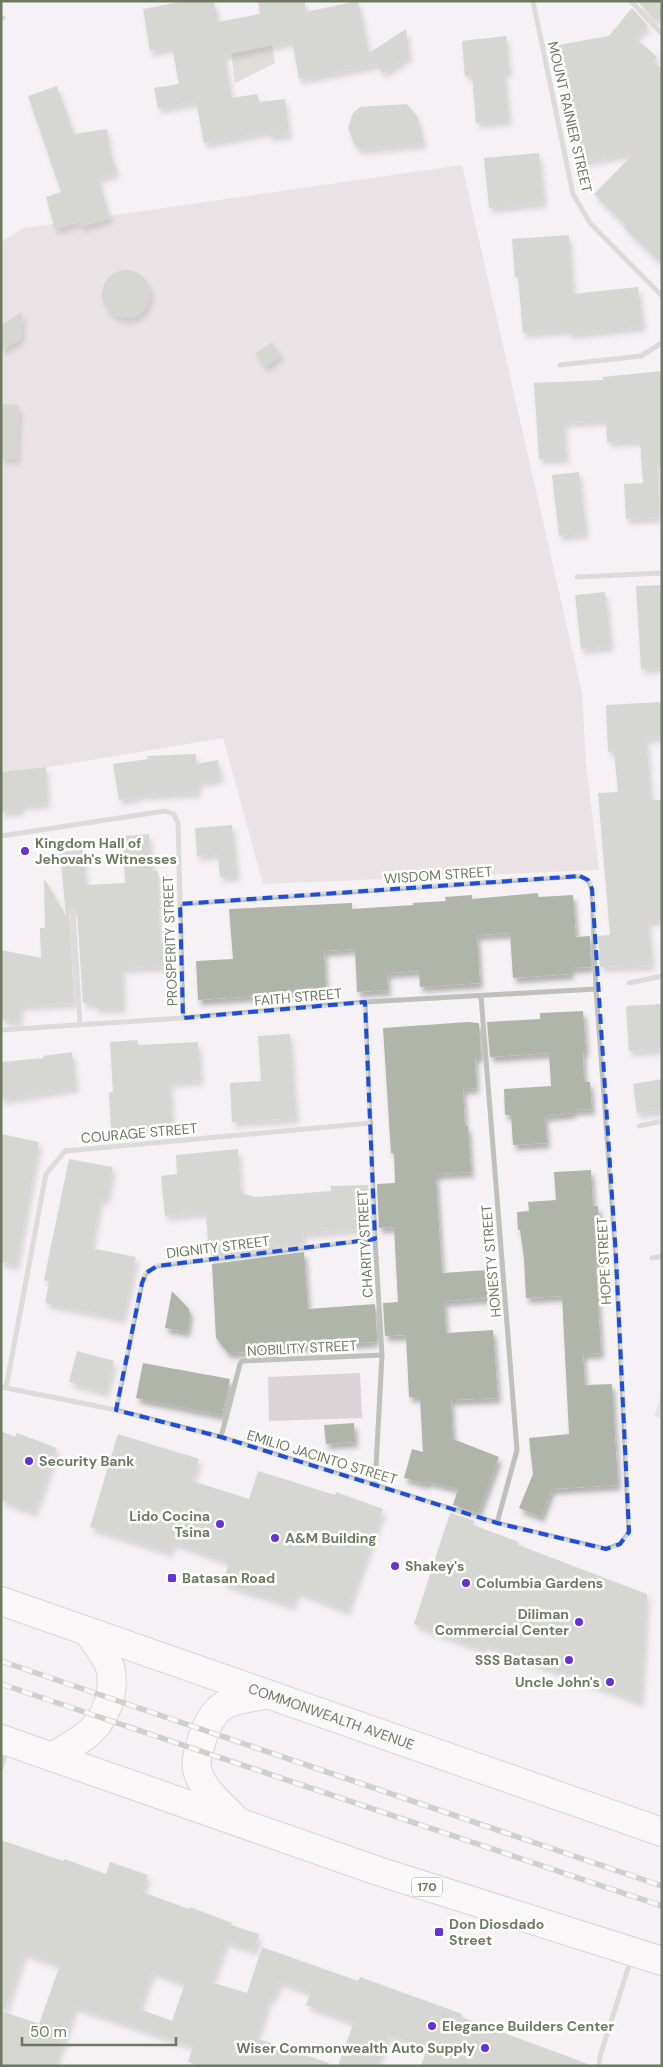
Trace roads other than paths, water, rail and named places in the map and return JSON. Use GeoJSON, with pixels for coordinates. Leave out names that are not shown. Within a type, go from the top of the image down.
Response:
{"type":"FeatureCollection","features":[{"type":"Feature","properties":{"kind":"main road","name":"COMMONWEALTH AVENUE"},"geometry":{"type":"LineString","coordinates":[[1,1600],[266,1695],[662,1832]]}},
{"type":"Feature","properties":{"kind":"main road"},"geometry":{"type":"LineString","coordinates":[[52,1757],[93,1731],[105,1712],[110,1696],[113,1682],[110,1668],[105,1657],[87,1631]]}},
{"type":"Feature","properties":{"kind":"main road"},"geometry":{"type":"LineString","coordinates":[[237,1822],[204,1786],[198,1773],[196,1758],[208,1722],[215,1711],[224,1704],[236,1700],[266,1695]]}},
{"type":"Feature","properties":{"kind":"main road","name":"170"},"geometry":{"type":"LineString","coordinates":[[5,1740],[378,1871],[662,1961]]}},
{"type":"Feature","properties":{"kind":"street","name":"MOUNT RAINIER STREET"},"geometry":{"type":"LineString","coordinates":[[533,1],[573,194],[590,223],[662,296]]}},
{"type":"Feature","properties":{"kind":"street"},"geometry":{"type":"LineString","coordinates":[[632,1],[662,34]]}},
{"type":"Feature","properties":{"kind":"street"},"geometry":{"type":"LineString","coordinates":[[560,365],[641,356],[662,343]]}},
{"type":"Feature","properties":{"kind":"street"},"geometry":{"type":"LineString","coordinates":[[576,577],[662,573]]}},
{"type":"Feature","properties":{"kind":"street","name":"PROSPERITY STREET"},"geometry":{"type":"LineString","coordinates":[[1,836],[165,811],[174,814],[178,823],[184,1018]]}},
{"type":"Feature","properties":{"kind":"street","name":"WISDOM STREET"},"geometry":{"type":"LineString","coordinates":[[180,904],[580,876],[588,880],[592,889],[596,989]]}},
{"type":"Feature","properties":{"kind":"street"},"geometry":{"type":"LineString","coordinates":[[73,912],[80,1024]]}},
{"type":"Feature","properties":{"kind":"street"},"geometry":{"type":"LineString","coordinates":[[629,983],[662,976]]}},
{"type":"Feature","properties":{"kind":"street","name":"FAITH STREET"},"geometry":{"type":"LineString","coordinates":[[1,1030],[184,1018],[365,1002],[596,989]]}},
{"type":"Feature","properties":{"kind":"street","name":"HOPE STREET"},"geometry":{"type":"LineString","coordinates":[[596,989],[616,1257],[629,1532]]}},
{"type":"Feature","properties":{"kind":"street","name":"HONESTY STREET"},"geometry":{"type":"LineString","coordinates":[[481,996],[517,1450],[497,1522]]}},
{"type":"Feature","properties":{"kind":"street","name":"CHARITY STREET"},"geometry":{"type":"LineString","coordinates":[[365,1002],[382,1355],[375,1485]]}},
{"type":"Feature","properties":{"kind":"street"},"geometry":{"type":"LineString","coordinates":[[639,1126],[662,1121]]}},
{"type":"Feature","properties":{"kind":"street","name":"COURAGE STREET"},"geometry":{"type":"LineString","coordinates":[[4,1388],[46,1174],[65,1151],[372,1123]]}},
{"type":"Feature","properties":{"kind":"street","name":"DIGNITY STREET"},"geometry":{"type":"LineString","coordinates":[[116,1410],[142,1284],[146,1273],[157,1266],[375,1239]]}},
{"type":"Feature","properties":{"kind":"street"},"geometry":{"type":"LineString","coordinates":[[652,1258],[662,1256]]}},
{"type":"Feature","properties":{"kind":"street","name":"NOBILITY STREET"},"geometry":{"type":"LineString","coordinates":[[221,1437],[242,1361],[382,1355]]}},
{"type":"Feature","properties":{"kind":"street","name":"EMILIO JACINTO STREET"},"geometry":{"type":"LineString","coordinates":[[4,1388],[116,1410],[221,1437],[497,1522],[606,1549],[620,1544],[629,1532]]}},
{"type":"Feature","properties":{"kind":"street"},"geometry":{"type":"LineString","coordinates":[[1,1768],[5,1740]]}},
{"type":"Feature","properties":{"kind":"street"},"geometry":{"type":"LineString","coordinates":[[599,2066],[600,2056],[633,1951]]}},
{"type":"Feature","properties":{"kind":"railway"},"geometry":{"type":"LineString","coordinates":[[1,1661],[662,1886]]}},
{"type":"Feature","properties":{"kind":"railway"},"geometry":{"type":"LineString","coordinates":[[1,1684],[662,1906]]}},
{"type":"Feature","properties":{"kind":"place","name":"Kingdom Hall of Jehovah's Witnesses"},"geometry":{"type":"Point","coordinates":[25,851]}},
{"type":"Feature","properties":{"kind":"place","name":"Security Bank"},"geometry":{"type":"Point","coordinates":[29,1461]}},
{"type":"Feature","properties":{"kind":"place","name":"Lido Cocina Tsina"},"geometry":{"type":"Point","coordinates":[220,1524]}},
{"type":"Feature","properties":{"kind":"place","name":"A&M Building"},"geometry":{"type":"Point","coordinates":[275,1538]}},
{"type":"Feature","properties":{"kind":"place","name":"Shakey's"},"geometry":{"type":"Point","coordinates":[395,1566]}},
{"type":"Feature","properties":{"kind":"place","name":"Batasan Road"},"geometry":{"type":"Point","coordinates":[172,1578]}},
{"type":"Feature","properties":{"kind":"place","name":"Columbia Gardens"},"geometry":{"type":"Point","coordinates":[466,1583]}},
{"type":"Feature","properties":{"kind":"place","name":"Diliman Commercial Center"},"geometry":{"type":"Point","coordinates":[579,1622]}},
{"type":"Feature","properties":{"kind":"place","name":"SSS Batasan"},"geometry":{"type":"Point","coordinates":[569,1660]}},
{"type":"Feature","properties":{"kind":"place","name":"Uncle John's"},"geometry":{"type":"Point","coordinates":[610,1682]}},
{"type":"Feature","properties":{"kind":"place","name":"Don Diosdado Street"},"geometry":{"type":"Point","coordinates":[439,1932]}},
{"type":"Feature","properties":{"kind":"place","name":"Elegance Builders Center"},"geometry":{"type":"Point","coordinates":[432,2026]}},
{"type":"Feature","properties":{"kind":"place","name":"Wiser Commonwealth Auto Supply"},"geometry":{"type":"Point","coordinates":[485,2048]}}]}
